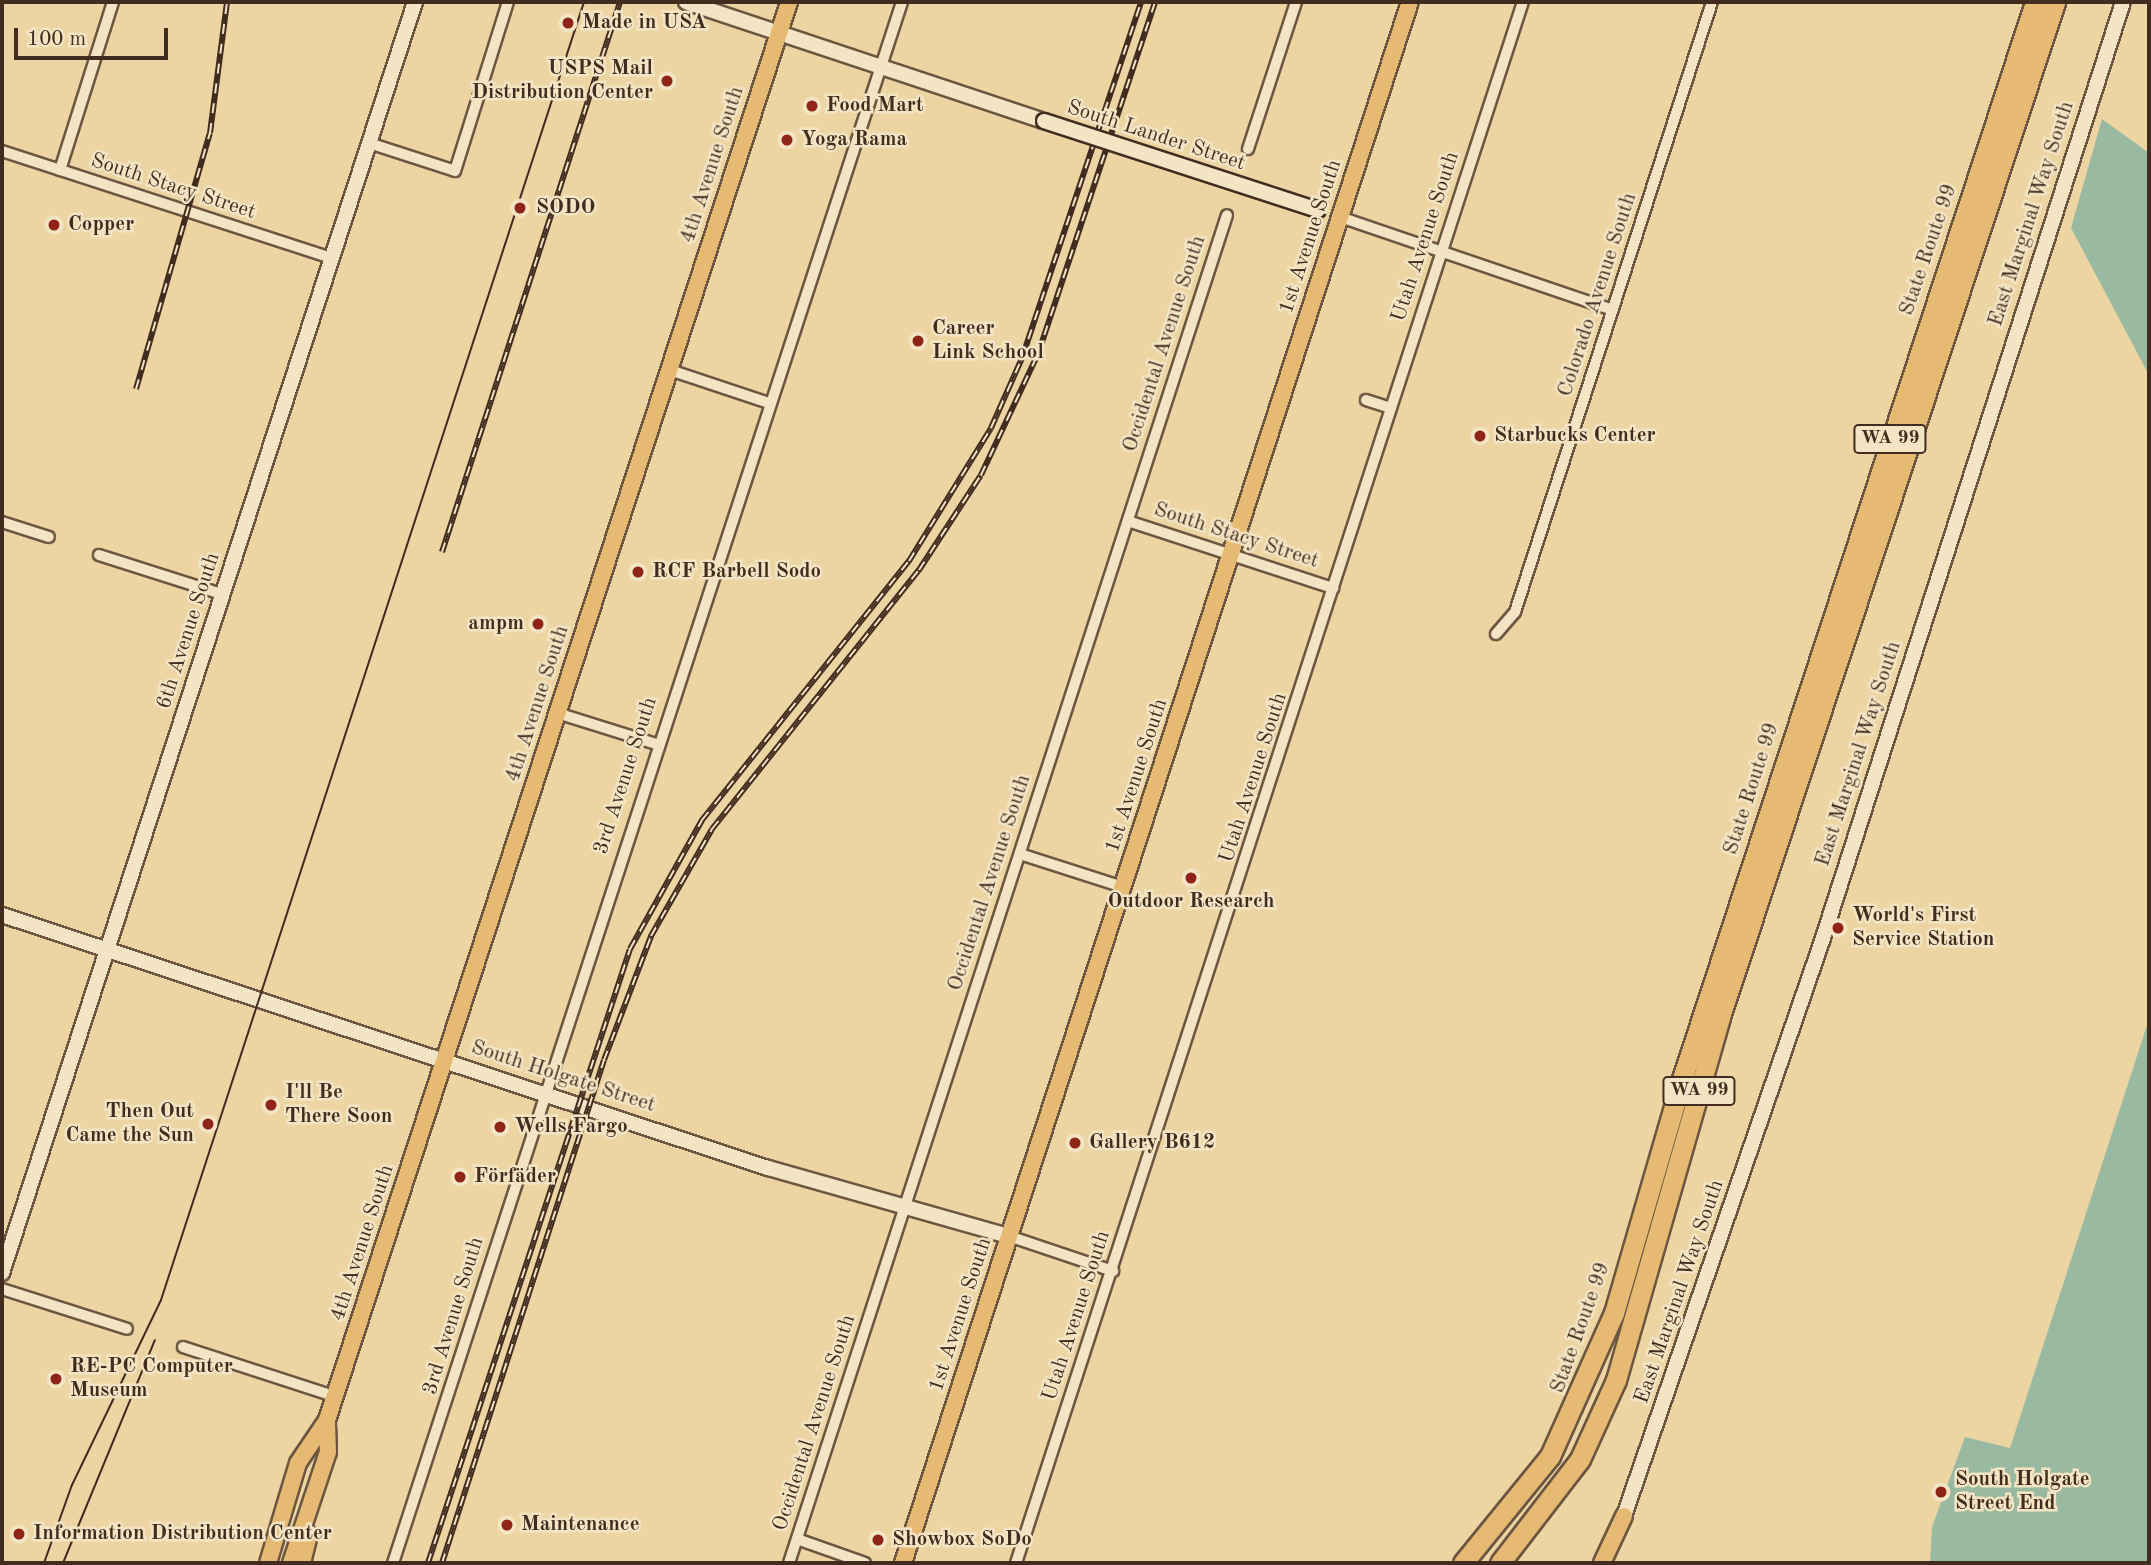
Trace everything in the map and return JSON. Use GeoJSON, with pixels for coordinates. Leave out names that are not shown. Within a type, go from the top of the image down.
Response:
{"type":"FeatureCollection","features":[{"type":"Feature","properties":{"kind":"highway","name":"State Route 99"},"geometry":{"type":"LineString","coordinates":[[1500,1563],[1580,1459],[1616,1380],[1720,1017],[1989,172],[2035,2]]}},
{"type":"Feature","properties":{"kind":"highway","name":"State Route 99"},"geometry":{"type":"LineString","coordinates":[[1463,1563],[1550,1456],[1614,1314],[1681,1082],[1989,172],[2054,2]]}},
{"type":"Feature","properties":{"kind":"main road","name":"6th Avenue South"},"geometry":{"type":"LineString","coordinates":[[2,1273],[415,2]]}},
{"type":"Feature","properties":{"kind":"main road","name":"South Lander Street"},"geometry":{"type":"LineString","coordinates":[[686,2],[1340,217]]}},
{"type":"Feature","properties":{"kind":"main road","name":"4th Avenue South"},"geometry":{"type":"LineString","coordinates":[[268,1563],[298,1463],[327,1420],[789,2]]}},
{"type":"Feature","properties":{"kind":"main road","name":"1st Avenue South"},"geometry":{"type":"LineString","coordinates":[[903,1563],[1410,2]]}},
{"type":"Feature","properties":{"kind":"main road","name":"East Marginal Way South"},"geometry":{"type":"LineString","coordinates":[[1625,1517],[1823,938],[2123,2]]}},
{"type":"Feature","properties":{"kind":"main road","name":"South Holgate Street"},"geometry":{"type":"LineString","coordinates":[[2,915],[545,1092],[768,1168],[906,1204],[1009,1236]]}},
{"type":"Feature","properties":{"kind":"main road","name":"4th Avenue South"},"geometry":{"type":"LineString","coordinates":[[291,1563],[328,1452],[327,1420]]}},
{"type":"Feature","properties":{"kind":"main road"},"geometry":{"type":"LineString","coordinates":[[279,1563],[308,1466],[327,1420]]}},
{"type":"Feature","properties":{"kind":"main road"},"geometry":{"type":"LineString","coordinates":[[302,1563],[309,1536],[309,1505]]}},
{"type":"Feature","properties":{"kind":"main road"},"geometry":{"type":"LineString","coordinates":[[1602,1563],[1625,1517]]}},
{"type":"Feature","properties":{"kind":"street"},"geometry":{"type":"LineString","coordinates":[[60,170],[113,2]]}},
{"type":"Feature","properties":{"kind":"street"},"geometry":{"type":"LineString","coordinates":[[369,143],[454,172],[508,2]]}},
{"type":"Feature","properties":{"kind":"street","name":"3rd Avenue South"},"geometry":{"type":"LineString","coordinates":[[393,1563],[656,744],[902,2]]}},
{"type":"Feature","properties":{"kind":"street"},"geometry":{"type":"LineString","coordinates":[[1248,149],[1296,2]]}},
{"type":"Feature","properties":{"kind":"street","name":"Utah Avenue South"},"geometry":{"type":"LineString","coordinates":[[1016,1563],[1523,2]]}},
{"type":"Feature","properties":{"kind":"street","name":"Colorado Avenue South"},"geometry":{"type":"LineString","coordinates":[[1496,634],[1515,612],[1712,2]]}},
{"type":"Feature","properties":{"kind":"street","name":"South Stacy Street"},"geometry":{"type":"LineString","coordinates":[[2,151],[332,258]]}},
{"type":"Feature","properties":{"kind":"street","name":"Occidental Avenue South"},"geometry":{"type":"LineString","coordinates":[[789,1563],[1227,215]]}},
{"type":"Feature","properties":{"kind":"street","name":"South Lander Street"},"geometry":{"type":"LineString","coordinates":[[1340,217],[1614,310]]}},
{"type":"Feature","properties":{"kind":"street"},"geometry":{"type":"LineString","coordinates":[[670,370],[769,403]]}},
{"type":"Feature","properties":{"kind":"street"},"geometry":{"type":"LineString","coordinates":[[1366,400],[1391,408]]}},
{"type":"Feature","properties":{"kind":"street","name":"South Stacy Street"},"geometry":{"type":"LineString","coordinates":[[1128,521],[1333,589]]}},
{"type":"Feature","properties":{"kind":"street"},"geometry":{"type":"LineString","coordinates":[[2,522],[49,537]]}},
{"type":"Feature","properties":{"kind":"street"},"geometry":{"type":"LineString","coordinates":[[99,555],[224,595]]}},
{"type":"Feature","properties":{"kind":"street"},"geometry":{"type":"LineString","coordinates":[[557,713],[656,744]]}},
{"type":"Feature","properties":{"kind":"street"},"geometry":{"type":"LineString","coordinates":[[1020,854],[1123,887]]}},
{"type":"Feature","properties":{"kind":"street","name":"South Holgate Street"},"geometry":{"type":"LineString","coordinates":[[1009,1236],[1113,1271]]}},
{"type":"Feature","properties":{"kind":"street"},"geometry":{"type":"LineString","coordinates":[[2,1289],[127,1329]]}},
{"type":"Feature","properties":{"kind":"street"},"geometry":{"type":"LineString","coordinates":[[183,1347],[334,1396]]}},
{"type":"Feature","properties":{"kind":"street"},"geometry":{"type":"LineString","coordinates":[[797,1539],[865,1563]]}},
{"type":"Feature","properties":{"kind":"shaded area"},"geometry":{"type":"Polygon","coordinates":[[[2102,119],[2149,153],[2149,375],[2071,228],[2102,119]]]}},
{"type":"Feature","properties":{"kind":"shaded area"},"geometry":{"type":"Polygon","coordinates":[[[2149,1019],[2149,1563],[1930,1563],[1932,1527],[1965,1437],[2010,1448],[2149,1019]]]}},
{"type":"Feature","properties":{"kind":"tram line"},"geometry":{"type":"LineString","coordinates":[[44,1563],[72,1485],[161,1300],[584,2]]}},
{"type":"Feature","properties":{"kind":"tram line"},"geometry":{"type":"LineString","coordinates":[[63,1563],[155,1340]]}},
{"type":"Feature","properties":{"kind":"railway"},"geometry":{"type":"LineString","coordinates":[[136,389],[210,133],[227,2]]}},
{"type":"Feature","properties":{"kind":"railway"},"geometry":{"type":"LineString","coordinates":[[442,552],[620,2]]}},
{"type":"Feature","properties":{"kind":"railway"},"geometry":{"type":"LineString","coordinates":[[428,1563],[630,949],[702,820],[909,561],[991,428],[1022,358],[1141,2]]}},
{"type":"Feature","properties":{"kind":"railway"},"geometry":{"type":"LineString","coordinates":[[442,1563],[604,1060],[651,936],[712,829],[919,570],[981,475],[1038,354],[1155,2]]}},
{"type":"Feature","properties":{"kind":"place","name":"Made in USA"},"geometry":{"type":"Point","coordinates":[568,23]}},
{"type":"Feature","properties":{"kind":"place","name":"USPS Mail Distribution Center"},"geometry":{"type":"Point","coordinates":[667,81]}},
{"type":"Feature","properties":{"kind":"place","name":"Food Mart"},"geometry":{"type":"Point","coordinates":[812,106]}},
{"type":"Feature","properties":{"kind":"place","name":"Yoga Rama"},"geometry":{"type":"Point","coordinates":[787,140]}},
{"type":"Feature","properties":{"kind":"place","name":"SODO"},"geometry":{"type":"Point","coordinates":[520,208]}},
{"type":"Feature","properties":{"kind":"place","name":"Copper"},"geometry":{"type":"Point","coordinates":[54,225]}},
{"type":"Feature","properties":{"kind":"place","name":"Career Link School"},"geometry":{"type":"Point","coordinates":[918,341]}},
{"type":"Feature","properties":{"kind":"place","name":"Starbucks Center"},"geometry":{"type":"Point","coordinates":[1480,436]}},
{"type":"Feature","properties":{"kind":"place","name":"RCF Barbell Sodo"},"geometry":{"type":"Point","coordinates":[638,572]}},
{"type":"Feature","properties":{"kind":"place","name":"ampm"},"geometry":{"type":"Point","coordinates":[538,624]}},
{"type":"Feature","properties":{"kind":"place","name":"Outdoor Research"},"geometry":{"type":"Point","coordinates":[1191,878]}},
{"type":"Feature","properties":{"kind":"place","name":"World's First Service Station"},"geometry":{"type":"Point","coordinates":[1838,928]}},
{"type":"Feature","properties":{"kind":"place","name":"I'll Be There Soon"},"geometry":{"type":"Point","coordinates":[271,1105]}},
{"type":"Feature","properties":{"kind":"place","name":"Then Out Came the Sun"},"geometry":{"type":"Point","coordinates":[208,1124]}},
{"type":"Feature","properties":{"kind":"place","name":"Wells Fargo"},"geometry":{"type":"Point","coordinates":[500,1127]}},
{"type":"Feature","properties":{"kind":"place","name":"Gallery B612"},"geometry":{"type":"Point","coordinates":[1075,1143]}},
{"type":"Feature","properties":{"kind":"place","name":"Förfäder"},"geometry":{"type":"Point","coordinates":[460,1177]}},
{"type":"Feature","properties":{"kind":"place","name":"RE-PC Computer Museum"},"geometry":{"type":"Point","coordinates":[56,1379]}},
{"type":"Feature","properties":{"kind":"place","name":"South Holgate Street End"},"geometry":{"type":"Point","coordinates":[1941,1492]}},
{"type":"Feature","properties":{"kind":"place","name":"Maintenance"},"geometry":{"type":"Point","coordinates":[507,1525]}},
{"type":"Feature","properties":{"kind":"place","name":"Information Distribution Center"},"geometry":{"type":"Point","coordinates":[19,1534]}},
{"type":"Feature","properties":{"kind":"place","name":"Showbox SoDo"},"geometry":{"type":"Point","coordinates":[878,1540]}}]}
